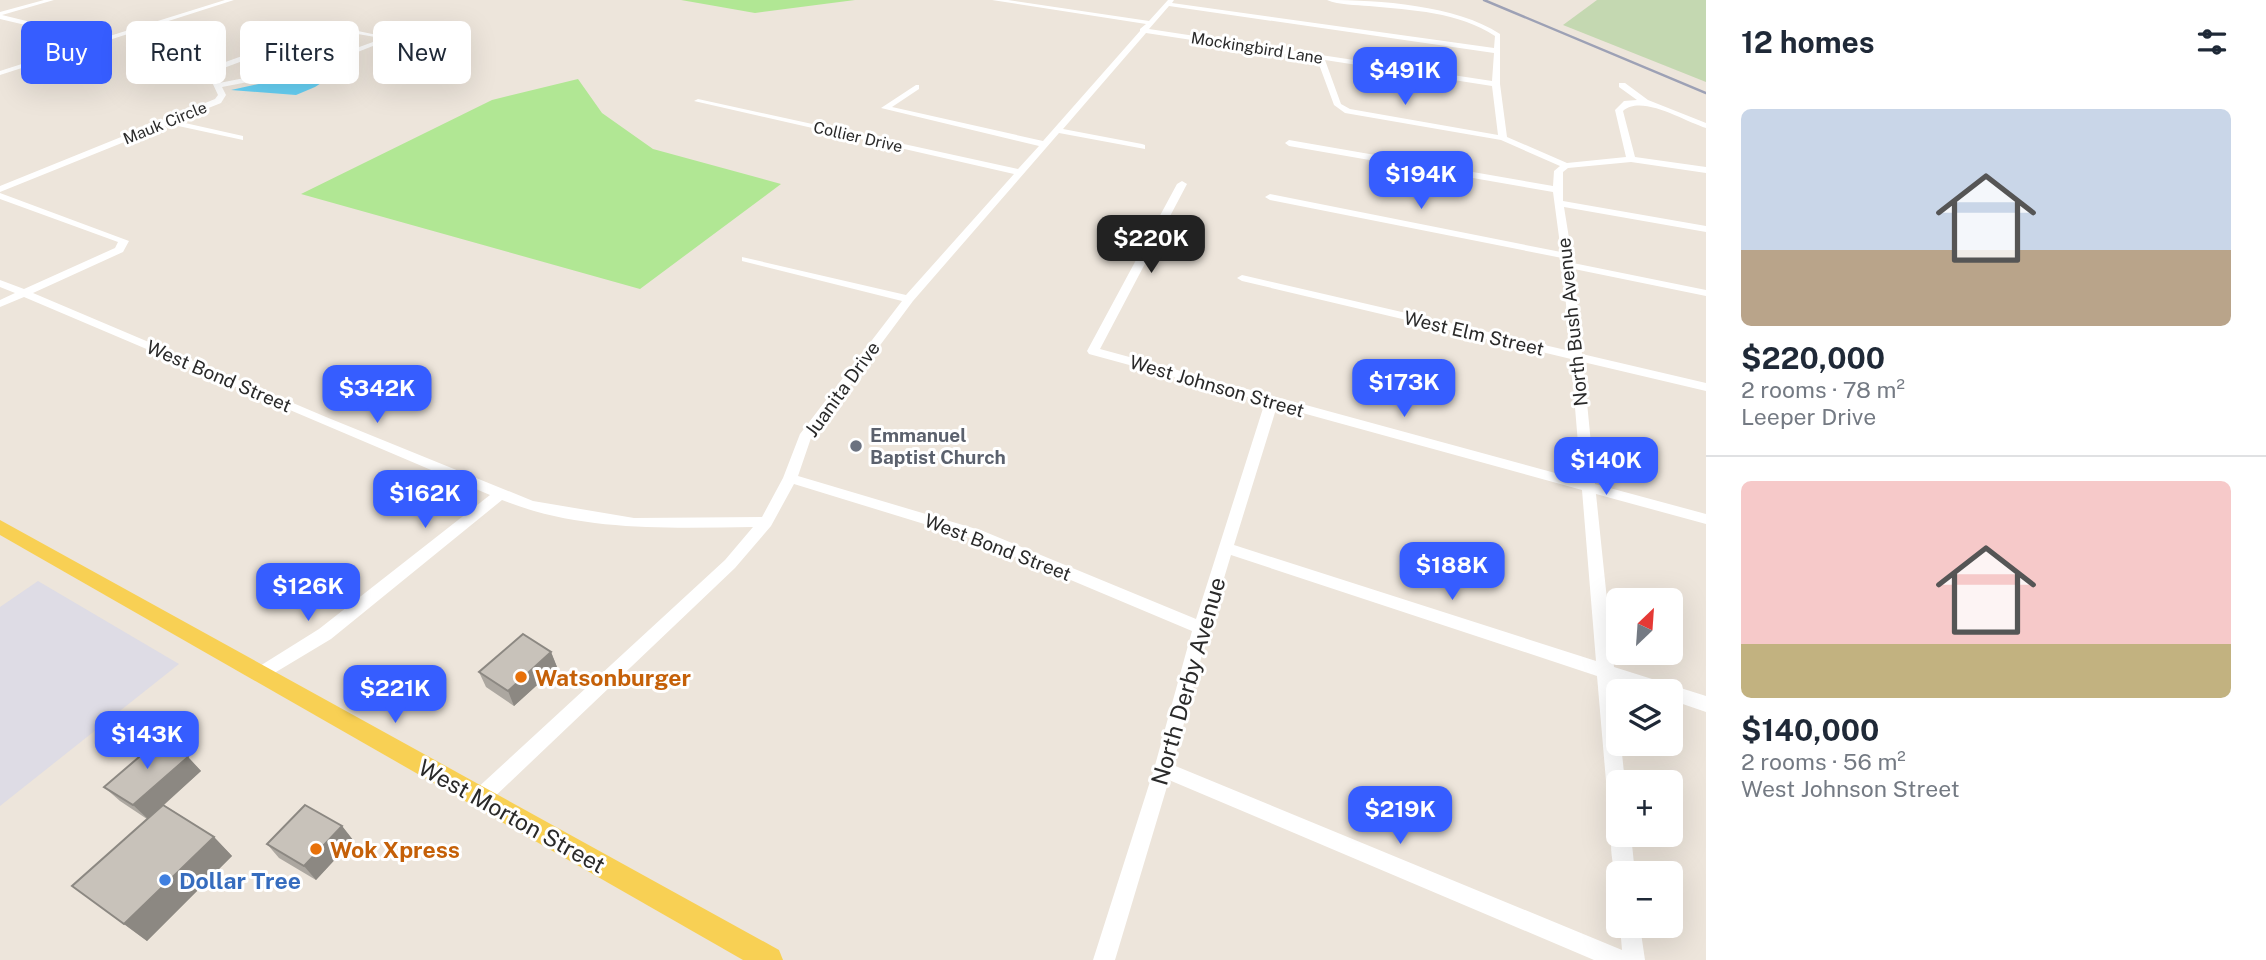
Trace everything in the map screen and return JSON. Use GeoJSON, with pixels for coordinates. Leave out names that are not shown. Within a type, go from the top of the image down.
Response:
{"type":"FeatureCollection","features":[{"type":"Feature","properties":{"kind":"main road","name":"West Morton Street"},"geometry":{"type":"LineString","coordinates":[[0,527],[769,960]]}},
{"type":"Feature","properties":{"kind":"street"},"geometry":{"type":"LineString","coordinates":[[0,15],[51,0]]}},
{"type":"Feature","properties":{"kind":"street"},"geometry":{"type":"LineString","coordinates":[[112,38],[231,0]]}},
{"type":"Feature","properties":{"kind":"street","name":"Mockingbird Lane"},"geometry":{"type":"LineString","coordinates":[[995,0],[1320,57],[1496,84]]}},
{"type":"Feature","properties":{"kind":"street"},"geometry":{"type":"LineString","coordinates":[[1330,0],[1451,16],[1492,29],[1498,35],[1496,84],[1503,138]]}},
{"type":"Feature","properties":{"kind":"street"},"geometry":{"type":"LineString","coordinates":[[1169,2],[1498,51]]}},
{"type":"Feature","properties":{"kind":"street","name":"Juanita Drive"},"geometry":{"type":"LineString","coordinates":[[480,798],[730,564],[766,522],[790,478],[806,437],[909,299],[1169,2]]}},
{"type":"Feature","properties":{"kind":"street"},"geometry":{"type":"LineString","coordinates":[[0,15],[23,21]]}},
{"type":"Feature","properties":{"kind":"street","name":"Mauk Circle"},"geometry":{"type":"LineString","coordinates":[[0,189],[218,101],[222,95],[217,86],[209,71],[219,66],[329,27],[379,36],[380,40],[309,68],[217,86]]}},
{"type":"Feature","properties":{"kind":"street"},"geometry":{"type":"LineString","coordinates":[[1320,57],[1338,105],[1348,111],[1503,138],[1566,166],[1631,159],[1706,170]]}},
{"type":"Feature","properties":{"kind":"street"},"geometry":{"type":"LineString","coordinates":[[0,73],[21,66]]}},
{"type":"Feature","properties":{"kind":"street"},"geometry":{"type":"LineString","coordinates":[[1622,85],[1645,102],[1706,126]]}},
{"type":"Feature","properties":{"kind":"street"},"geometry":{"type":"LineString","coordinates":[[916,87],[886,108],[1043,144]]}},
{"type":"Feature","properties":{"kind":"street","name":"Collier Drive"},"geometry":{"type":"LineString","coordinates":[[698,101],[1018,172]]}},
{"type":"Feature","properties":{"kind":"street"},"geometry":{"type":"LineString","coordinates":[[1631,159],[1619,110],[1627,103],[1645,102]]}},
{"type":"Feature","properties":{"kind":"street"},"geometry":{"type":"LineString","coordinates":[[171,122],[240,138]]}},
{"type":"Feature","properties":{"kind":"street"},"geometry":{"type":"LineString","coordinates":[[1056,130],[1142,147]]}},
{"type":"Feature","properties":{"kind":"street"},"geometry":{"type":"LineString","coordinates":[[1289,143],[1706,229]]}},
{"type":"Feature","properties":{"kind":"street","name":"North Bush Avenue"},"geometry":{"type":"LineString","coordinates":[[1566,166],[1559,171],[1558,197],[1577,357],[1614,770]]}},
{"type":"Feature","properties":{"kind":"street","name":"West Johnson Street"},"geometry":{"type":"LineString","coordinates":[[1182,184],[1093,351],[1706,519]]}},
{"type":"Feature","properties":{"kind":"street"},"geometry":{"type":"LineString","coordinates":[[0,196],[124,241],[119,250],[0,304]]}},
{"type":"Feature","properties":{"kind":"street"},"geometry":{"type":"LineString","coordinates":[[1270,197],[1567,260],[1706,293]]}},
{"type":"Feature","properties":{"kind":"street"},"geometry":{"type":"LineString","coordinates":[[746,259],[909,299]]}},
{"type":"Feature","properties":{"kind":"street","name":"West Elm Street"},"geometry":{"type":"LineString","coordinates":[[1242,278],[1706,387]]}},
{"type":"Feature","properties":{"kind":"street","name":"West Bond Street"},"geometry":{"type":"LineString","coordinates":[[0,283],[531,506],[634,523],[766,522]]}},
{"type":"Feature","properties":{"kind":"street","name":"North Derby Avenue"},"geometry":{"type":"LineString","coordinates":[[1104,960],[1163,769],[1201,628],[1272,401]]}},
{"type":"Feature","properties":{"kind":"street","name":"West Bond Street"},"geometry":{"type":"LineString","coordinates":[[790,478],[978,535],[1201,628]]}},
{"type":"Feature","properties":{"kind":"street"},"geometry":{"type":"LineString","coordinates":[[261,674],[325,634],[500,494]]}},
{"type":"Feature","properties":{"kind":"street"},"geometry":{"type":"LineString","coordinates":[[1226,548],[1631,679]]}},
{"type":"Feature","properties":{"kind":"street"},"geometry":{"type":"LineString","coordinates":[[1683,697],[1706,704]]}},
{"type":"Feature","properties":{"kind":"street"},"geometry":{"type":"LineString","coordinates":[[1163,769],[1620,960]]}},
{"type":"Feature","properties":{"kind":"street"},"geometry":{"type":"LineString","coordinates":[[1631,938],[1634,960]]}},
{"type":"Feature","properties":{"kind":"shaded area"},"geometry":{"type":"Polygon","coordinates":[[[38,581],[179,664],[0,806],[0,607],[38,581]]]}},
{"type":"Feature","properties":{"kind":"green space"},"geometry":{"type":"Polygon","coordinates":[[[681,0],[855,0],[755,13],[681,0]]]}},
{"type":"Feature","properties":{"kind":"green space"},"geometry":{"type":"Polygon","coordinates":[[[1597,0],[1706,0],[1706,82],[1563,25],[1597,0]]]}},
{"type":"Feature","properties":{"kind":"green space"},"geometry":{"type":"Polygon","coordinates":[[[578,79],[602,113],[653,149],[781,184],[640,289],[301,194],[492,100],[578,79]]]}},
{"type":"Feature","properties":{"kind":"water"},"geometry":{"type":"Polygon","coordinates":[[[258,84],[320,84],[296,95],[231,90],[258,84]]]}},
{"type":"Feature","properties":{"kind":"building"},"geometry":{"type":"Polygon","coordinates":[[[523,634],[551,652],[508,691],[479,672],[523,634]]]}},
{"type":"Feature","properties":{"kind":"building"},"geometry":{"type":"Polygon","coordinates":[[[166,734],[176,741],[170,746],[188,757],[133,805],[104,787],[166,734]]]}},
{"type":"Feature","properties":{"kind":"building"},"geometry":{"type":"Polygon","coordinates":[[[163,805],[214,837],[124,924],[72,886],[163,805]]]}},
{"type":"Feature","properties":{"kind":"building"},"geometry":{"type":"Polygon","coordinates":[[[305,805],[342,826],[304,866],[267,844],[305,805]]]}},
{"type":"Feature","properties":{"kind":"railway"},"geometry":{"type":"LineString","coordinates":[[1484,0],[1706,93]]}},
{"type":"Feature","properties":{"kind":"place","name":"Emmanuel Baptist Church"},"geometry":{"type":"Point","coordinates":[856,446]}},
{"type":"Feature","properties":{"kind":"place","name":"Watsonburger"},"geometry":{"type":"Point","coordinates":[521,677]}},
{"type":"Feature","properties":{"kind":"place","name":"Wok Xpress"},"geometry":{"type":"Point","coordinates":[316,849]}},
{"type":"Feature","properties":{"kind":"place","name":"Dollar Tree"},"geometry":{"type":"Point","coordinates":[165,880]}}]}
